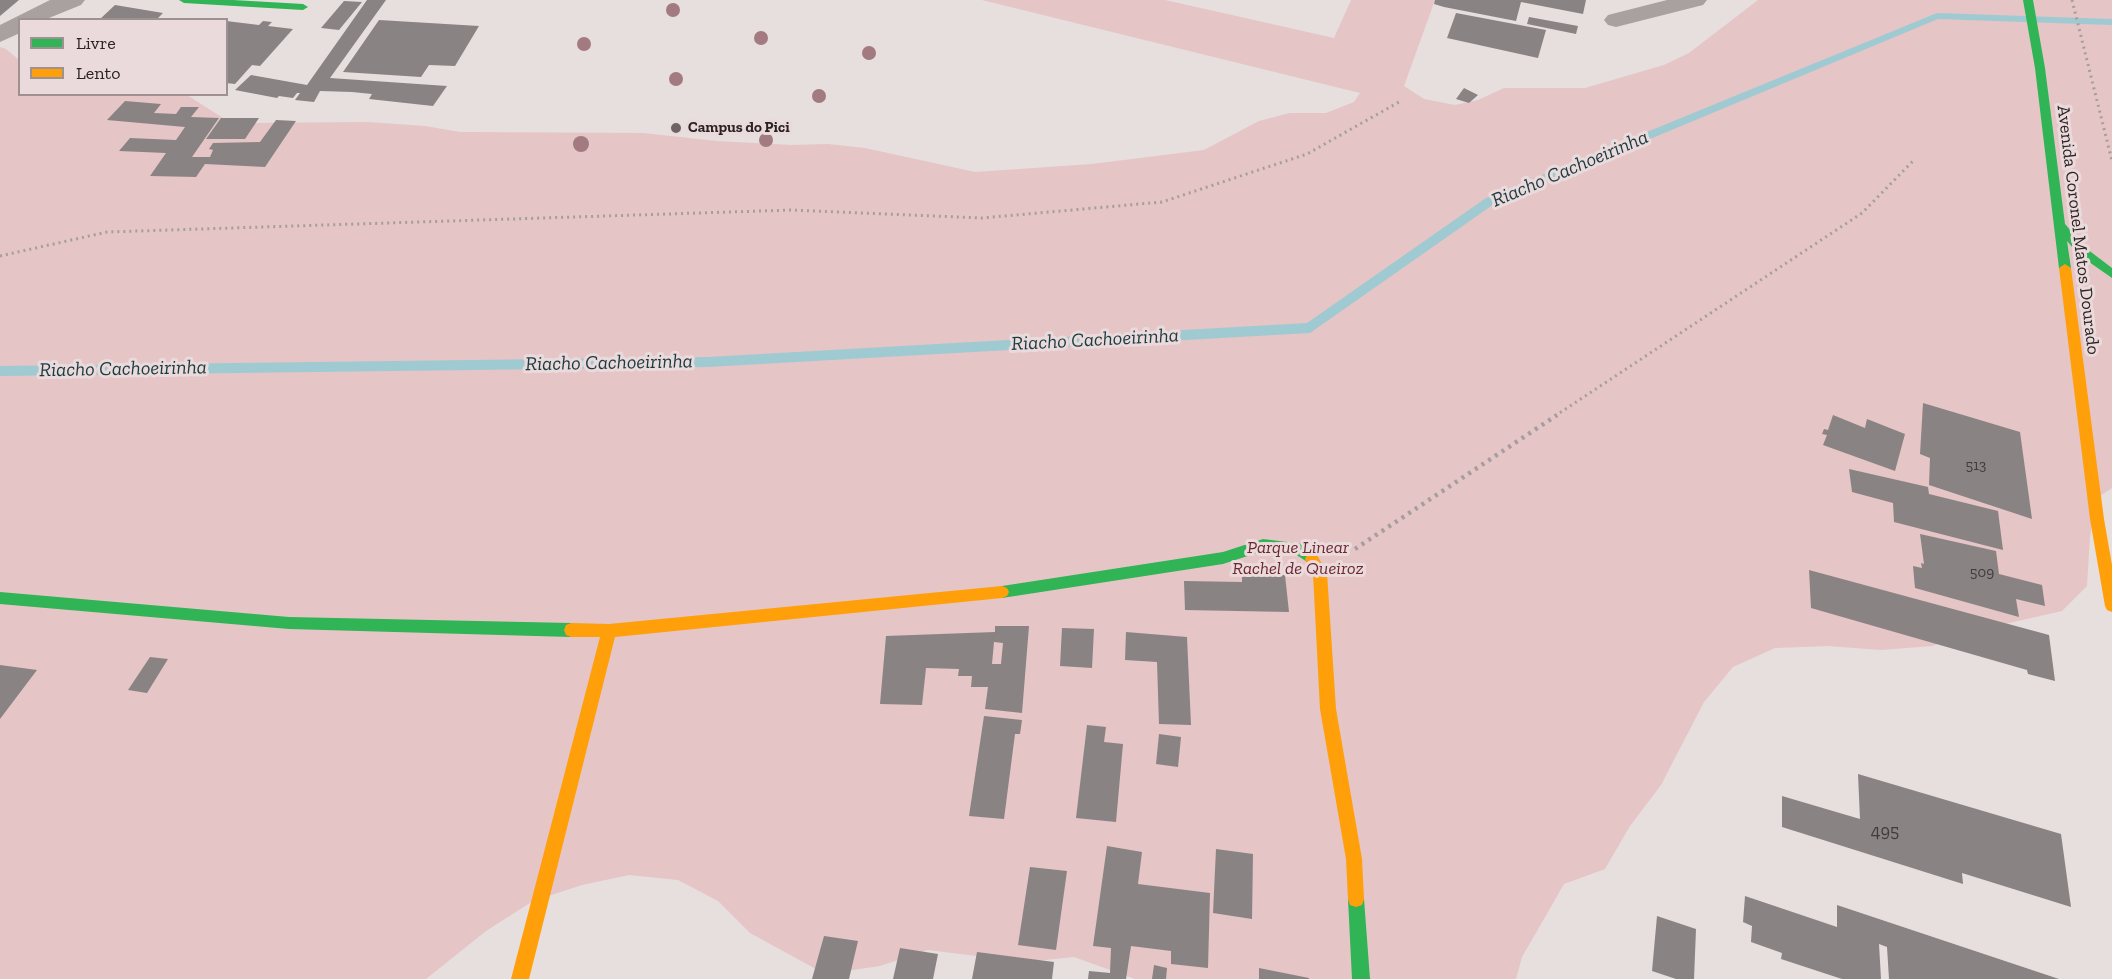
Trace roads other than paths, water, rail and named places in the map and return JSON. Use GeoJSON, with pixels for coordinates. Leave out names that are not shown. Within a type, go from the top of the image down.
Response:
{"type":"FeatureCollection","features":[{"type":"Feature","properties":{"kind":"street"},"geometry":{"type":"LineString","coordinates":[[31,18],[72,0]]}},
{"type":"Feature","properties":{"kind":"street"},"geometry":{"type":"LineString","coordinates":[[184,0],[303,7]]}},
{"type":"Feature","properties":{"kind":"street"},"geometry":{"type":"LineString","coordinates":[[1616,20],[1695,0]]}},
{"type":"Feature","properties":{"kind":"street","name":"Avenida Coronel Matos Dourado"},"geometry":{"type":"LineString","coordinates":[[2028,0],[2040,68],[2097,519],[2112,606]]}},
{"type":"Feature","properties":{"kind":"street"},"geometry":{"type":"LineString","coordinates":[[0,35],[18,24]]}},
{"type":"Feature","properties":{"kind":"street"},"geometry":{"type":"LineString","coordinates":[[2058,224],[2083,252],[2112,274]]}},
{"type":"Feature","properties":{"kind":"street"},"geometry":{"type":"LineString","coordinates":[[2097,519],[2109,504]]}},
{"type":"Feature","properties":{"kind":"street"},"geometry":{"type":"LineString","coordinates":[[0,598],[289,623],[609,631],[1040,588],[1223,558],[1263,545],[1298,548],[1311,557],[1320,573],[1328,709],[1354,859],[1361,979]]}},
{"type":"Feature","properties":{"kind":"street"},"geometry":{"type":"LineString","coordinates":[[520,979],[609,631]]}},
{"type":"Feature","properties":{"kind":"waterway","name":"Riacho Cachoeirinha"},"geometry":{"type":"LineString","coordinates":[[0,371],[708,362],[1310,328],[1490,201],[1937,16],[2112,22]]}},
{"type":"Feature","properties":{"kind":"place","name":"Campus do Pici"},"geometry":{"type":"Point","coordinates":[676,128]}},
{"type":"Feature","properties":{"kind":"park label","name":"Parque Linear Rachel de Queiroz"},"geometry":{"type":"Point","coordinates":[1298,558]}}]}
